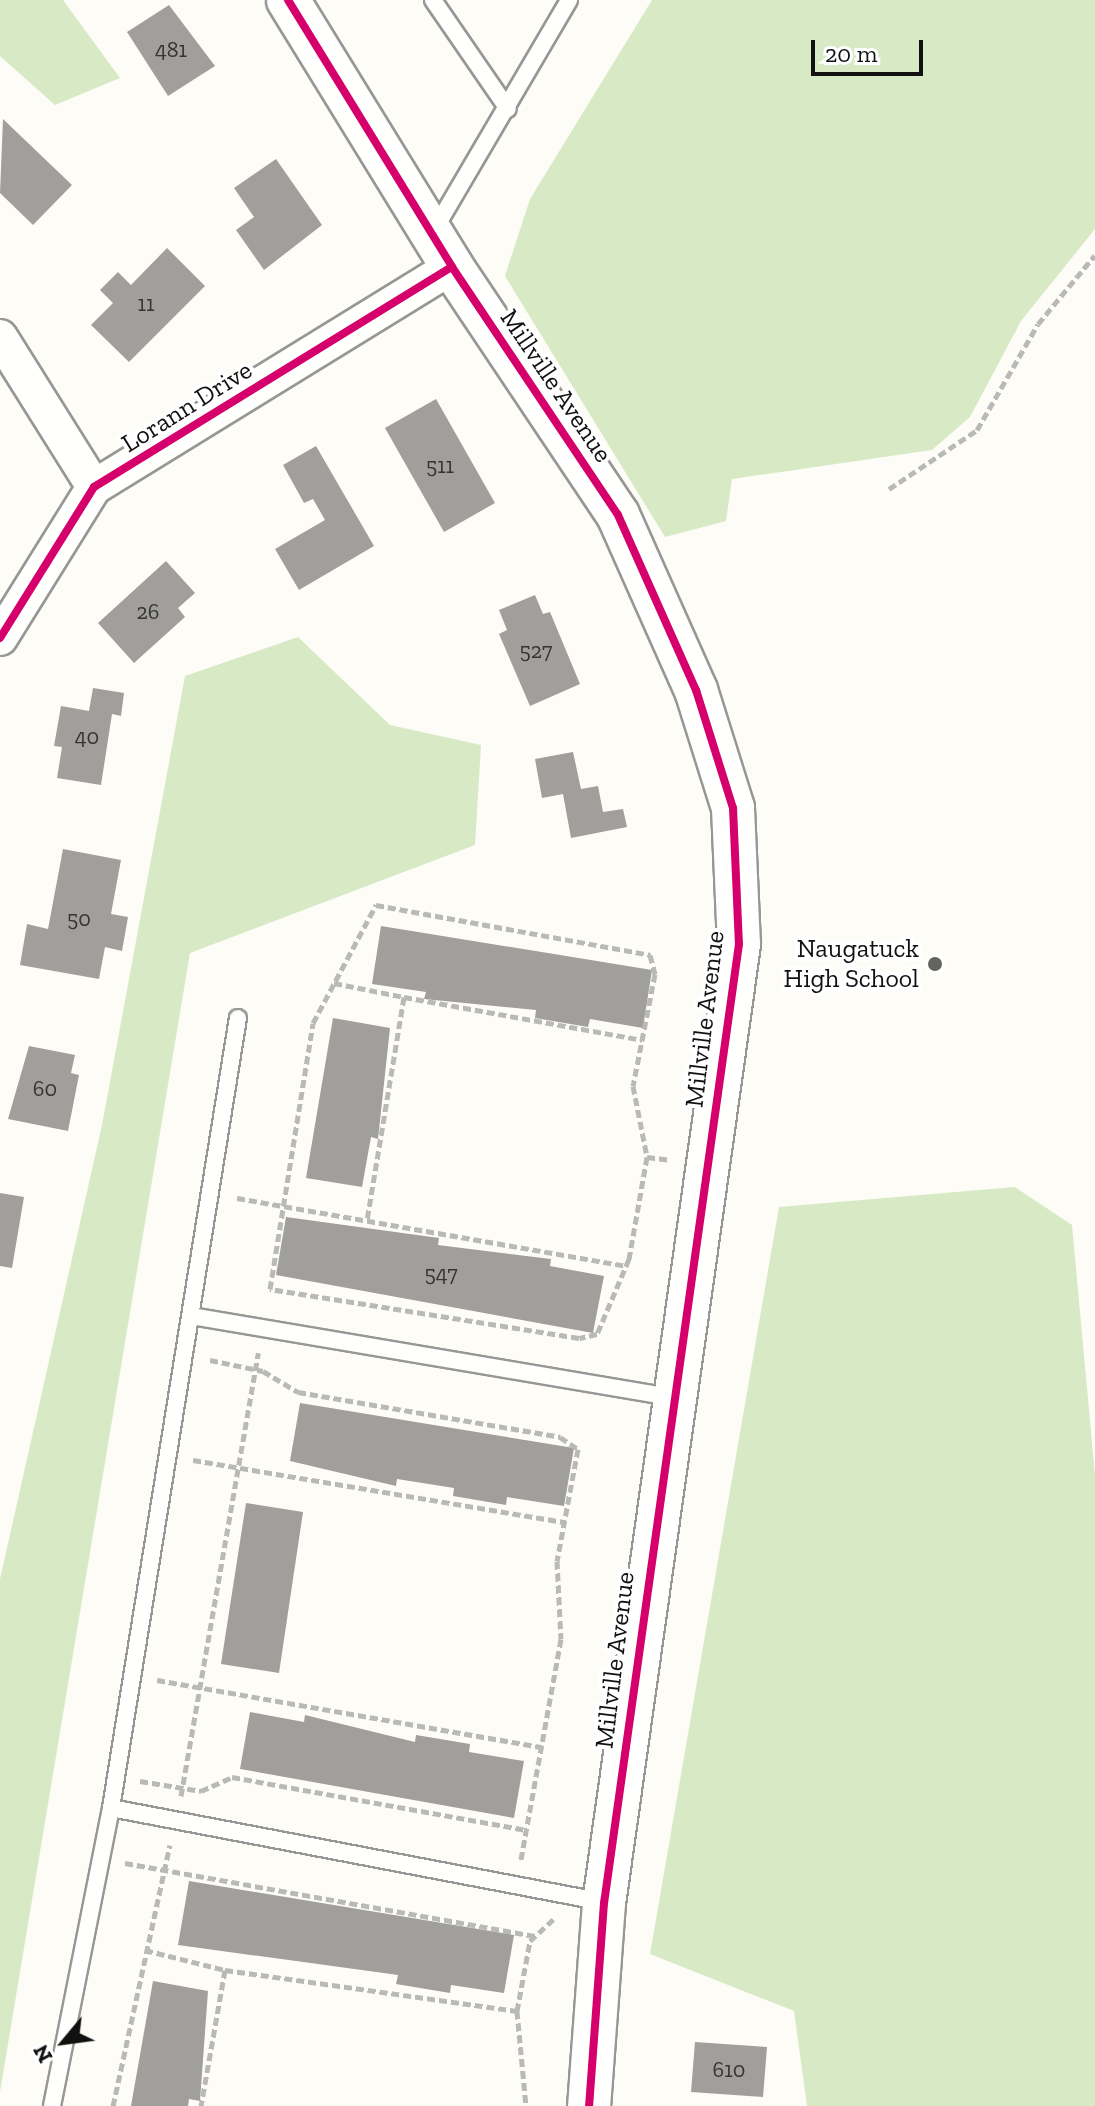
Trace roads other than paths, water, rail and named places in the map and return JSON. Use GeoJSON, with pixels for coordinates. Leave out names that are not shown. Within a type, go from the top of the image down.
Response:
{"type":"FeatureCollection","features":[{"type":"Feature","properties":{"kind":"street","name":"Millville Avenue"},"geometry":{"type":"LineString","coordinates":[[288,0],[442,250],[618,515],[696,690],[733,808],[739,944],[669,1397],[604,1903],[589,2106]]}},
{"type":"Feature","properties":{"kind":"street","name":"Lorann Drive"},"geometry":{"type":"LineString","coordinates":[[0,638],[94,487],[442,250]]}},
{"type":"Feature","properties":{"kind":"street"},"geometry":{"type":"LineString","coordinates":[[0,337],[94,487]]}},
{"type":"Feature","properties":{"kind":"lane"},"geometry":{"type":"LineString","coordinates":[[433,0],[508,109]]}},
{"type":"Feature","properties":{"kind":"lane"},"geometry":{"type":"LineString","coordinates":[[442,250],[508,109],[569,0]]}},
{"type":"Feature","properties":{"kind":"lane"},"geometry":{"type":"LineString","coordinates":[[52,2106],[111,1808],[238,1018]]}},
{"type":"Feature","properties":{"kind":"lane"},"geometry":{"type":"LineString","coordinates":[[191,1316],[669,1397]]}},
{"type":"Feature","properties":{"kind":"lane"},"geometry":{"type":"LineString","coordinates":[[111,1808],[604,1903]]}},
{"type":"Feature","properties":{"kind":"place","name":"Naugatuck High School"},"geometry":{"type":"Point","coordinates":[935,964]}}]}
